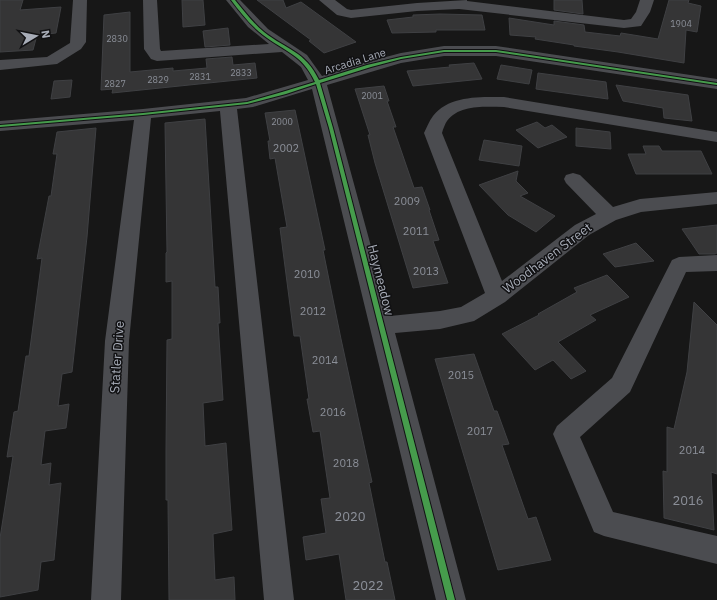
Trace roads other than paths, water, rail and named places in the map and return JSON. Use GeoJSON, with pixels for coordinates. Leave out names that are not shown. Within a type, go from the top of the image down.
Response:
{"type":"FeatureCollection","features":[{"type":"Feature","properties":{"kind":"street"},"geometry":{"type":"LineString","coordinates":[[0,65],[51,61],[76,46],[78,42],[80,0]]}},
{"type":"Feature","properties":{"kind":"street"},"geometry":{"type":"LineString","coordinates":[[150,0],[152,49],[157,56],[286,47]]}},
{"type":"Feature","properties":{"kind":"street","name":"Haymeadow"},"geometry":{"type":"LineString","coordinates":[[233,0],[248,18],[267,36],[297,54],[311,70],[317,83],[331,128],[451,600]]}},
{"type":"Feature","properties":{"kind":"street"},"geometry":{"type":"LineString","coordinates":[[326,0],[342,12],[352,14],[459,3],[624,24],[636,23],[643,12],[647,0]]}},
{"type":"Feature","properties":{"kind":"street","name":"Arcadia Lane"},"geometry":{"type":"LineString","coordinates":[[0,126],[143,114],[247,103],[284,94],[369,66],[401,58],[444,51],[480,50],[540,57],[717,84]]}},
{"type":"Feature","properties":{"kind":"street"},"geometry":{"type":"LineString","coordinates":[[497,296],[433,133],[440,118],[457,106],[478,102],[504,102],[717,136]]}},
{"type":"Feature","properties":{"kind":"street"},"geometry":{"type":"LineString","coordinates":[[228,105],[279,600]]}},
{"type":"Feature","properties":{"kind":"street","name":"Statler Drive"},"geometry":{"type":"LineString","coordinates":[[106,600],[117,341],[143,114]]}},
{"type":"Feature","properties":{"kind":"street"},"geometry":{"type":"LineString","coordinates":[[573,179],[609,215]]}},
{"type":"Feature","properties":{"kind":"street","name":"Woodhaven Street"},"geometry":{"type":"LineString","coordinates":[[381,326],[440,320],[466,315],[497,296],[582,230],[609,215],[640,206],[717,198]]}},
{"type":"Feature","properties":{"kind":"street"},"geometry":{"type":"LineString","coordinates":[[717,263],[679,265],[621,385],[566,434],[604,522],[717,550]]}}]}
